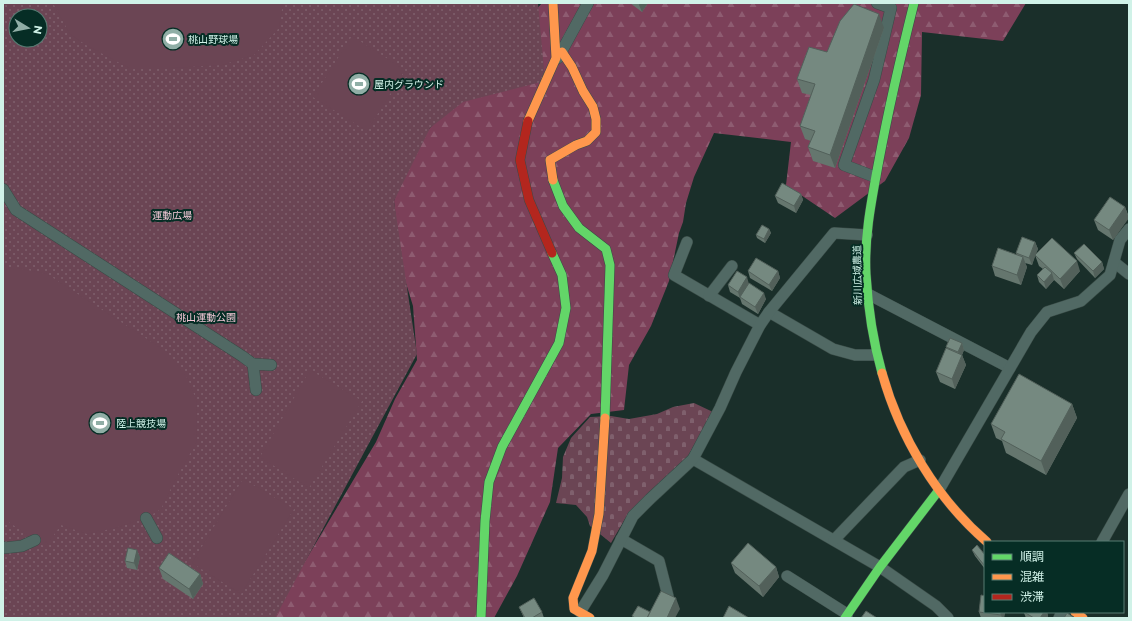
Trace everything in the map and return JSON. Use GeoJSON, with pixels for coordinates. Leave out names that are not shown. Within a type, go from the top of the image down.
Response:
{"type":"FeatureCollection","features":[{"type":"Feature","properties":{"kind":"street"},"geometry":{"type":"LineString","coordinates":[[481,618],[485,521],[489,482],[502,447],[559,343],[566,308],[562,275],[529,200],[520,160],[528,120],[556,58],[553,3]]}},
{"type":"Feature","properties":{"kind":"street"},"geometry":{"type":"LineString","coordinates":[[545,81],[588,3]]}},
{"type":"Feature","properties":{"kind":"street"},"geometry":{"type":"LineString","coordinates":[[875,177],[844,165],[874,80],[891,8],[877,3]]}},
{"type":"Feature","properties":{"kind":"street","name":"新川広域農道"},"geometry":{"type":"LineString","coordinates":[[914,3],[871,197],[867,235],[866,293],[876,355],[896,414],[909,443],[939,490],[967,524],[986,541]]}},
{"type":"Feature","properties":{"kind":"street"},"geometry":{"type":"LineString","coordinates":[[562,52],[572,67],[583,91],[593,107],[596,118],[596,132],[587,141],[576,145],[550,160],[553,183],[563,206],[580,228],[606,249],[610,265],[606,388],[599,514],[592,551],[573,598],[574,609],[590,618]]}},
{"type":"Feature","properties":{"kind":"street"},"geometry":{"type":"LineString","coordinates":[[545,81],[546,61]]}},
{"type":"Feature","properties":{"kind":"street"},"geometry":{"type":"LineString","coordinates":[[3,189],[16,210],[236,352],[252,364],[271,365]]}},
{"type":"Feature","properties":{"kind":"street"},"geometry":{"type":"LineString","coordinates":[[787,576],[846,617],[880,567],[939,490],[1031,332],[1047,312],[1080,301],[1110,275],[1120,240],[1129,229]]}},
{"type":"Feature","properties":{"kind":"street"},"geometry":{"type":"LineString","coordinates":[[580,612],[603,575],[633,516],[693,459],[720,408],[760,324],[769,312],[834,233],[867,235]]}},
{"type":"Feature","properties":{"kind":"street"},"geometry":{"type":"LineString","coordinates":[[687,242],[674,275],[760,324]]}},
{"type":"Feature","properties":{"kind":"street"},"geometry":{"type":"LineString","coordinates":[[1114,262],[1129,274]]}},
{"type":"Feature","properties":{"kind":"street"},"geometry":{"type":"LineString","coordinates":[[709,296],[732,266]]}},
{"type":"Feature","properties":{"kind":"street"},"geometry":{"type":"LineString","coordinates":[[866,293],[1010,368]]}},
{"type":"Feature","properties":{"kind":"street"},"geometry":{"type":"LineString","coordinates":[[769,312],[833,349],[855,355],[876,355]]}},
{"type":"Feature","properties":{"kind":"street"},"geometry":{"type":"LineString","coordinates":[[252,364],[256,390]]}},
{"type":"Feature","properties":{"kind":"street"},"geometry":{"type":"LineString","coordinates":[[693,459],[880,567],[936,606],[948,618]]}},
{"type":"Feature","properties":{"kind":"street"},"geometry":{"type":"LineString","coordinates":[[834,540],[904,467],[920,460]]}},
{"type":"Feature","properties":{"kind":"street"},"geometry":{"type":"LineString","coordinates":[[1103,541],[1129,494]]}},
{"type":"Feature","properties":{"kind":"street"},"geometry":{"type":"LineString","coordinates":[[146,518],[157,538]]}},
{"type":"Feature","properties":{"kind":"street"},"geometry":{"type":"LineString","coordinates":[[621,539],[659,561],[668,596]]}},
{"type":"Feature","properties":{"kind":"street"},"geometry":{"type":"LineString","coordinates":[[3,547],[22,546],[35,540]]}},
{"type":"Feature","properties":{"kind":"green space","name":"桃山運動公園"},"geometry":{"type":"Polygon","coordinates":[[[3,3],[538,3],[545,81],[463,102],[430,128],[394,201],[417,354],[275,618],[3,618],[3,3]]]}},
{"type":"Feature","properties":{"kind":"green space","name":"桃山野球場"},"geometry":{"type":"Polygon","coordinates":[[[53,3],[283,3],[279,28],[254,55],[222,65],[171,68],[129,68],[86,45],[70,34],[53,3]]]}},
{"type":"Feature","properties":{"kind":"green space"},"geometry":{"type":"Polygon","coordinates":[[[542,3],[1026,3],[1003,41],[922,32],[921,95],[909,138],[885,181],[835,218],[786,185],[791,142],[714,133],[694,177],[686,203],[669,281],[651,326],[629,365],[624,410],[591,414],[558,448],[550,502],[517,576],[494,618],[265,618],[304,563],[376,442],[395,399],[417,360],[413,306],[401,267],[394,201],[410,154],[430,128],[542,3]]]}},
{"type":"Feature","properties":{"kind":"green space","name":"屋内グラウンド"},"geometry":{"type":"Polygon","coordinates":[[[352,36],[405,70],[367,131],[313,97],[352,36]]]}},
{"type":"Feature","properties":{"kind":"green space","name":"陸上競技場"},"geometry":{"type":"Polygon","coordinates":[[[3,268],[17,268],[47,274],[167,352],[188,379],[197,402],[196,443],[175,480],[161,509],[146,518],[115,528],[87,534],[61,525],[45,547],[3,518],[3,268]]]}},
{"type":"Feature","properties":{"kind":"green space"},"geometry":{"type":"Polygon","coordinates":[[[310,370],[362,401],[309,488],[260,457],[310,370]]]}},
{"type":"Feature","properties":{"kind":"green space"},"geometry":{"type":"Polygon","coordinates":[[[694,403],[713,412],[688,456],[637,505],[625,519],[611,543],[590,526],[587,517],[576,505],[556,503],[562,478],[563,457],[571,438],[590,417],[611,416],[629,419],[657,414],[673,407],[694,403]]]}},
{"type":"Feature","properties":{"kind":"green space"},"geometry":{"type":"Polygon","coordinates":[[[243,479],[294,509],[241,594],[192,563],[243,479]]]}},
{"type":"Feature","properties":{"kind":"building"},"geometry":{"type":"Polygon","coordinates":[[[854,4],[879,14],[830,155],[808,147],[815,131],[800,126],[815,84],[797,79],[809,47],[827,52],[840,21],[854,4]]]}},
{"type":"Feature","properties":{"kind":"building"},"geometry":{"type":"Polygon","coordinates":[[[782,183],[801,194],[794,206],[775,196],[782,183]]]}},
{"type":"Feature","properties":{"kind":"building"},"geometry":{"type":"Polygon","coordinates":[[[1110,197],[1125,207],[1109,230],[1094,220],[1110,197]]]}},
{"type":"Feature","properties":{"kind":"building"},"geometry":{"type":"Polygon","coordinates":[[[762,225],[769,229],[764,239],[756,235],[762,225]]]}},
{"type":"Feature","properties":{"kind":"building"},"geometry":{"type":"Polygon","coordinates":[[[1022,237],[1035,242],[1029,258],[1016,253],[1022,237]]]}},
{"type":"Feature","properties":{"kind":"building"},"geometry":{"type":"Polygon","coordinates":[[[1052,238],[1077,261],[1060,279],[1035,255],[1052,238]]]}},
{"type":"Feature","properties":{"kind":"building"},"geometry":{"type":"Polygon","coordinates":[[[1084,244],[1102,262],[1093,271],[1074,253],[1084,244]]]}},
{"type":"Feature","properties":{"kind":"building"},"geometry":{"type":"Polygon","coordinates":[[[998,248],[1023,257],[1017,275],[992,266],[998,248]]]}},
{"type":"Feature","properties":{"kind":"building"},"geometry":{"type":"Polygon","coordinates":[[[756,258],[778,271],[769,285],[748,271],[756,258]]]}},
{"type":"Feature","properties":{"kind":"building"},"geometry":{"type":"Polygon","coordinates":[[[1045,267],[1052,273],[1044,282],[1037,275],[1045,267]]]}},
{"type":"Feature","properties":{"kind":"building"},"geometry":{"type":"Polygon","coordinates":[[[737,271],[747,277],[738,292],[728,285],[737,271]]]}},
{"type":"Feature","properties":{"kind":"building"},"geometry":{"type":"Polygon","coordinates":[[[749,283],[764,293],[755,307],[740,297],[749,283]]]}},
{"type":"Feature","properties":{"kind":"building"},"geometry":{"type":"Polygon","coordinates":[[[950,338],[962,343],[958,352],[946,347],[950,338]]]}},
{"type":"Feature","properties":{"kind":"building"},"geometry":{"type":"Polygon","coordinates":[[[946,348],[962,355],[952,379],[936,372],[946,348]]]}},
{"type":"Feature","properties":{"kind":"building"},"geometry":{"type":"Polygon","coordinates":[[[1019,374],[1072,404],[1041,461],[1001,439],[1005,432],[991,424],[1019,374]]]}},
{"type":"Feature","properties":{"kind":"building"},"geometry":{"type":"Polygon","coordinates":[[[748,543],[776,567],[759,586],[731,563],[748,543]]]}},
{"type":"Feature","properties":{"kind":"building"},"geometry":{"type":"Polygon","coordinates":[[[977,545],[984,554],[984,565],[972,550],[977,545]]]}},
{"type":"Feature","properties":{"kind":"building"},"geometry":{"type":"Polygon","coordinates":[[[128,548],[137,550],[134,563],[125,561],[128,548]]]}},
{"type":"Feature","properties":{"kind":"building"},"geometry":{"type":"Polygon","coordinates":[[[169,553],[200,574],[189,589],[159,568],[169,553]]]}},
{"type":"Feature","properties":{"kind":"building"},"geometry":{"type":"Polygon","coordinates":[[[661,591],[676,598],[667,618],[647,618],[661,591]]]}},
{"type":"Feature","properties":{"kind":"building"},"geometry":{"type":"Polygon","coordinates":[[[981,595],[984,596],[984,613],[979,612],[981,595]]]}},
{"type":"Feature","properties":{"kind":"building"},"geometry":{"type":"Polygon","coordinates":[[[534,598],[542,612],[532,618],[525,618],[519,607],[534,598]]]}},
{"type":"Feature","properties":{"kind":"building"},"geometry":{"type":"Polygon","coordinates":[[[638,606],[650,612],[647,618],[635,618],[632,616],[638,606]]]}},
{"type":"Feature","properties":{"kind":"building"},"geometry":{"type":"Polygon","coordinates":[[[729,606],[749,618],[723,618],[729,606]]]}},
{"type":"Feature","properties":{"kind":"building"},"geometry":{"type":"Polygon","coordinates":[[[866,611],[877,618],[861,618],[866,611]]]}},
{"type":"Feature","properties":{"kind":"building"},"geometry":{"type":"Polygon","coordinates":[[[986,613],[1001,613],[1001,615],[986,613]]]}},
{"type":"Feature","properties":{"kind":"building"},"geometry":{"type":"Polygon","coordinates":[[[1026,613],[1043,613],[1040,618],[1034,618],[1026,613]]]}},
{"type":"Feature","properties":{"kind":"building"},"geometry":{"type":"Polygon","coordinates":[[[1067,613],[1075,618],[1064,618],[1067,613]]]}},
{"type":"Feature","properties":{"kind":"traffic: fast"},"geometry":{"type":"LineString","coordinates":[[882,373],[871,324],[868,299],[866,274],[867,231],[887,120],[914,3]]}},
{"type":"Feature","properties":{"kind":"traffic: fast"},"geometry":{"type":"LineString","coordinates":[[553,180],[563,206],[579,228],[606,249],[610,265],[605,418]]}},
{"type":"Feature","properties":{"kind":"traffic: fast"},"geometry":{"type":"LineString","coordinates":[[481,618],[485,521],[489,482],[502,447],[559,343],[566,308],[562,275],[552,253]]}},
{"type":"Feature","properties":{"kind":"traffic: fast"},"geometry":{"type":"LineString","coordinates":[[845,618],[880,567],[939,490]]}},
{"type":"Feature","properties":{"kind":"traffic: slow"},"geometry":{"type":"LineString","coordinates":[[528,121],[556,58],[553,3]]}},
{"type":"Feature","properties":{"kind":"traffic: slow"},"geometry":{"type":"LineString","coordinates":[[553,180],[550,160],[576,145],[587,141],[596,132],[596,119],[593,107],[583,91],[572,67],[562,52]]}},
{"type":"Feature","properties":{"kind":"traffic: slow"},"geometry":{"type":"LineString","coordinates":[[882,373],[899,420],[922,465],[952,506],[986,541]]}},
{"type":"Feature","properties":{"kind":"traffic: slow"},"geometry":{"type":"LineString","coordinates":[[590,618],[574,609],[573,598],[592,551],[599,514],[605,418]]}},
{"type":"Feature","properties":{"kind":"traffic: slow"},"geometry":{"type":"LineString","coordinates":[[1076,613],[1083,618]]}},
{"type":"Feature","properties":{"kind":"traffic: jam"},"geometry":{"type":"LineString","coordinates":[[528,121],[520,160],[529,200],[552,253]]}},
{"type":"Feature","properties":{"kind":"place","name":"桃山野球場"},"geometry":{"type":"Point","coordinates":[173,39]}},
{"type":"Feature","properties":{"kind":"place","name":"屋内グラウンド"},"geometry":{"type":"Point","coordinates":[359,84]}},
{"type":"Feature","properties":{"kind":"place","name":"陸上競技場"},"geometry":{"type":"Point","coordinates":[100,423]}},
{"type":"Feature","properties":{"kind":"park label","name":"運動広場"},"geometry":{"type":"Point","coordinates":[172,215]}}]}
